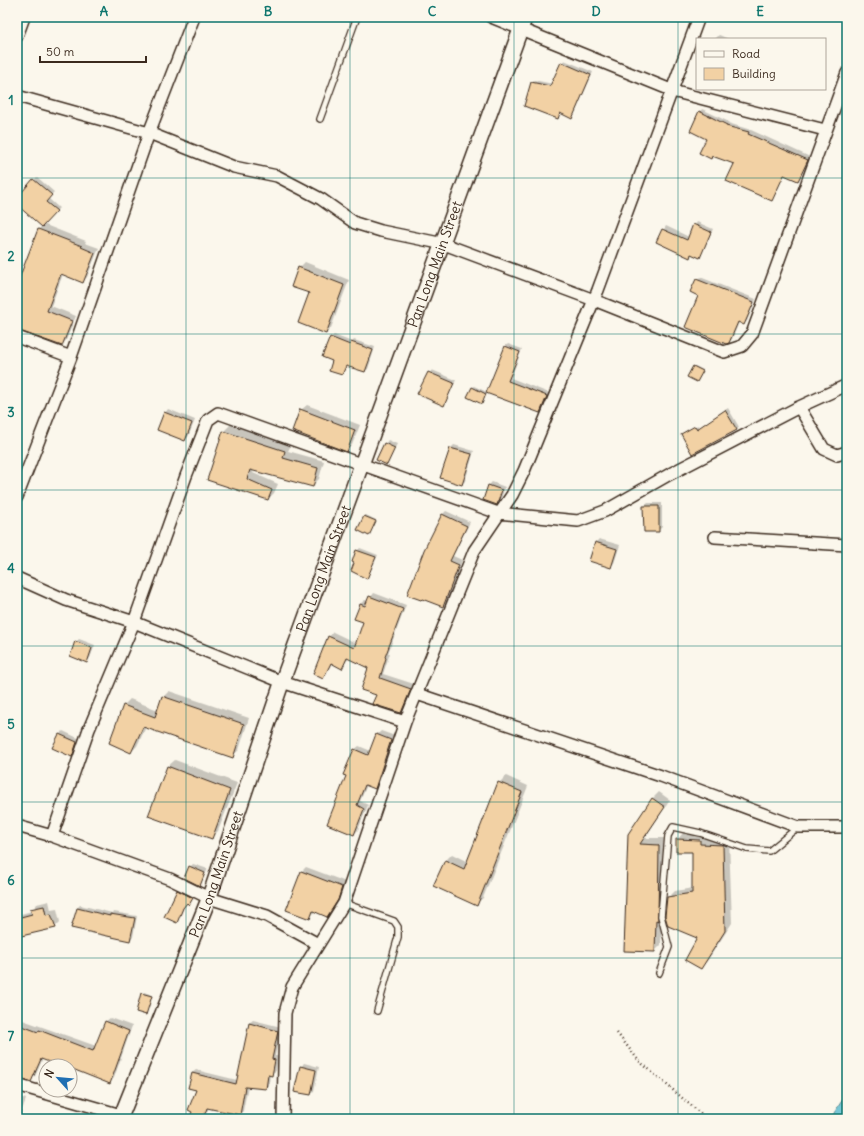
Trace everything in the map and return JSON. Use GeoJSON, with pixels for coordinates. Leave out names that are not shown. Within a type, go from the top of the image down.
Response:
{"type":"FeatureCollection","features":[{"type":"Feature","properties":{"kind":"street"},"geometry":{"type":"LineString","coordinates":[[17,36],[24,17]]}},
{"type":"Feature","properties":{"kind":"street"},"geometry":{"type":"LineString","coordinates":[[17,497],[72,357],[149,133],[194,17]]}},
{"type":"Feature","properties":{"kind":"street"},"geometry":{"type":"LineString","coordinates":[[491,17],[523,22],[676,92],[825,130]]}},
{"type":"Feature","properties":{"kind":"street"},"geometry":{"type":"LineString","coordinates":[[283,1119],[286,1013],[292,987],[344,903],[405,722],[474,551],[498,513],[512,495],[524,471],[594,300],[699,17]]}},
{"type":"Feature","properties":{"kind":"street","name":"Pan Long Main Street"},"geometry":{"type":"LineString","coordinates":[[120,1117],[209,898],[282,682],[444,244],[523,22]]}},
{"type":"Feature","properties":{"kind":"street"},"geometry":{"type":"LineString","coordinates":[[17,96],[149,133],[234,167],[277,176],[321,199],[355,223],[381,231],[444,244],[594,300],[724,352],[742,346],[752,334],[847,73]]}},
{"type":"Feature","properties":{"kind":"street"},"geometry":{"type":"LineString","coordinates":[[17,337],[72,357]]}},
{"type":"Feature","properties":{"kind":"street"},"geometry":{"type":"LineString","coordinates":[[52,836],[89,729],[134,622],[186,476],[208,420],[218,413],[498,513],[578,521],[605,511],[670,474],[799,407],[847,385]]}},
{"type":"Feature","properties":{"kind":"street"},"geometry":{"type":"LineString","coordinates":[[799,407],[824,449],[837,455],[847,452]]}},
{"type":"Feature","properties":{"kind":"street"},"geometry":{"type":"LineString","coordinates":[[715,537],[847,544]]}},
{"type":"Feature","properties":{"kind":"street"},"geometry":{"type":"LineString","coordinates":[[17,578],[66,600],[134,622],[282,682],[405,722]]}},
{"type":"Feature","properties":{"kind":"street"},"geometry":{"type":"LineString","coordinates":[[417,694],[661,776],[798,827],[847,827]]}},
{"type":"Feature","properties":{"kind":"street"},"geometry":{"type":"LineString","coordinates":[[17,826],[52,836],[180,882],[209,898],[267,916],[318,944]]}},
{"type":"Feature","properties":{"kind":"street"},"geometry":{"type":"LineString","coordinates":[[17,1084],[120,1117]]}},
{"type":"Feature","properties":{"kind":"lane"},"geometry":{"type":"LineString","coordinates":[[320,119],[358,17]]}},
{"type":"Feature","properties":{"kind":"lane"},"geometry":{"type":"LineString","coordinates":[[659,973],[669,947],[661,916],[668,836],[673,827],[700,833],[747,849],[769,851],[798,827]]}},
{"type":"Feature","properties":{"kind":"lane"},"geometry":{"type":"LineString","coordinates":[[344,903],[394,921],[398,927],[398,937],[377,1011]]}},
{"type":"Feature","properties":{"kind":"path"},"geometry":{"type":"LineString","coordinates":[[616,1033],[639,1061],[707,1119]]}},
{"type":"Feature","properties":{"kind":"water"},"geometry":{"type":"Polygon","coordinates":[[[847,1093],[847,1119],[833,1119],[834,1113],[847,1093]]]}},
{"type":"Feature","properties":{"kind":"building"},"geometry":{"type":"Polygon","coordinates":[[[561,62],[591,75],[572,119],[560,113],[558,119],[524,106],[531,82],[550,86],[561,62]]]}},
{"type":"Feature","properties":{"kind":"building"},"geometry":{"type":"Polygon","coordinates":[[[699,111],[727,125],[726,126],[749,132],[748,134],[808,160],[798,181],[784,175],[772,201],[726,181],[734,164],[712,156],[711,159],[699,153],[706,139],[690,131],[699,111]]]}},
{"type":"Feature","properties":{"kind":"building"},"geometry":{"type":"Polygon","coordinates":[[[33,179],[52,195],[46,202],[57,211],[42,227],[17,205],[17,198],[33,179]]]}},
{"type":"Feature","properties":{"kind":"building"},"geometry":{"type":"Polygon","coordinates":[[[693,224],[711,232],[700,258],[691,254],[690,258],[656,242],[662,229],[687,240],[693,224]]]}},
{"type":"Feature","properties":{"kind":"building"},"geometry":{"type":"Polygon","coordinates":[[[38,229],[82,246],[81,247],[95,253],[83,283],[61,274],[47,311],[72,321],[62,346],[17,330],[17,284],[38,229]]]}},
{"type":"Feature","properties":{"kind":"building"},"geometry":{"type":"Polygon","coordinates":[[[298,267],[344,285],[326,334],[298,323],[309,293],[291,287],[298,267]]]}},
{"type":"Feature","properties":{"kind":"building"},"geometry":{"type":"Polygon","coordinates":[[[696,279],[754,302],[744,325],[738,322],[729,343],[726,344],[685,327],[698,296],[690,292],[696,279]]]}},
{"type":"Feature","properties":{"kind":"building"},"geometry":{"type":"Polygon","coordinates":[[[330,337],[350,345],[351,342],[373,350],[365,372],[346,366],[342,375],[329,371],[332,361],[322,357],[330,337]]]}},
{"type":"Feature","properties":{"kind":"building"},"geometry":{"type":"Polygon","coordinates":[[[505,346],[520,352],[508,381],[547,396],[540,413],[486,393],[505,346]]]}},
{"type":"Feature","properties":{"kind":"building"},"geometry":{"type":"Polygon","coordinates":[[[693,366],[703,371],[697,382],[687,377],[693,366]]]}},
{"type":"Feature","properties":{"kind":"building"},"geometry":{"type":"Polygon","coordinates":[[[428,372],[454,383],[444,406],[417,394],[428,372]]]}},
{"type":"Feature","properties":{"kind":"building"},"geometry":{"type":"Polygon","coordinates":[[[472,387],[486,394],[482,404],[467,397],[472,387]]]}},
{"type":"Feature","properties":{"kind":"building"},"geometry":{"type":"Polygon","coordinates":[[[300,409],[355,430],[347,452],[292,431],[300,409]]]}},
{"type":"Feature","properties":{"kind":"building"},"geometry":{"type":"Polygon","coordinates":[[[725,410],[737,430],[692,454],[681,434],[695,426],[697,429],[725,410]]]}},
{"type":"Feature","properties":{"kind":"building"},"geometry":{"type":"Polygon","coordinates":[[[164,412],[192,423],[185,441],[157,430],[164,412]]]}},
{"type":"Feature","properties":{"kind":"building"},"geometry":{"type":"Polygon","coordinates":[[[223,431],[285,451],[283,458],[318,468],[313,487],[250,470],[247,479],[272,490],[268,500],[207,480],[223,431]]]}},
{"type":"Feature","properties":{"kind":"building"},"geometry":{"type":"Polygon","coordinates":[[[384,443],[395,448],[387,465],[376,460],[384,443]]]}},
{"type":"Feature","properties":{"kind":"building"},"geometry":{"type":"Polygon","coordinates":[[[450,448],[472,454],[462,485],[440,478],[450,448]]]}},
{"type":"Feature","properties":{"kind":"building"},"geometry":{"type":"Polygon","coordinates":[[[488,485],[502,490],[497,505],[483,500],[488,485]]]}},
{"type":"Feature","properties":{"kind":"building"},"geometry":{"type":"Polygon","coordinates":[[[643,506],[659,506],[659,532],[644,532],[643,506]]]}},
{"type":"Feature","properties":{"kind":"building"},"geometry":{"type":"Polygon","coordinates":[[[442,514],[467,526],[450,561],[459,565],[443,607],[407,595],[424,550],[442,514]]]}},
{"type":"Feature","properties":{"kind":"building"},"geometry":{"type":"Polygon","coordinates":[[[364,516],[376,521],[369,536],[357,530],[364,516]]]}},
{"type":"Feature","properties":{"kind":"building"},"geometry":{"type":"Polygon","coordinates":[[[595,542],[617,549],[611,568],[589,561],[595,542]]]}},
{"type":"Feature","properties":{"kind":"building"},"geometry":{"type":"Polygon","coordinates":[[[356,550],[376,557],[367,579],[351,571],[356,550]]]}},
{"type":"Feature","properties":{"kind":"building"},"geometry":{"type":"Polygon","coordinates":[[[369,596],[403,609],[385,657],[386,658],[380,678],[411,689],[401,713],[372,704],[376,695],[361,690],[368,668],[347,658],[342,669],[331,663],[323,679],[313,674],[328,636],[354,648],[363,622],[354,619],[360,604],[365,606],[369,596]]]}},
{"type":"Feature","properties":{"kind":"building"},"geometry":{"type":"Polygon","coordinates":[[[75,641],[92,648],[87,663],[70,656],[75,641]]]}},
{"type":"Feature","properties":{"kind":"building"},"geometry":{"type":"Polygon","coordinates":[[[162,696],[244,724],[233,758],[143,727],[131,753],[109,743],[123,705],[155,717],[162,696]]]}},
{"type":"Feature","properties":{"kind":"building"},"geometry":{"type":"Polygon","coordinates":[[[59,734],[77,742],[72,757],[52,748],[59,734]]]}},
{"type":"Feature","properties":{"kind":"building"},"geometry":{"type":"Polygon","coordinates":[[[376,734],[391,740],[375,789],[365,785],[357,805],[364,809],[354,835],[327,824],[346,776],[343,775],[354,749],[368,755],[376,734]]]}},
{"type":"Feature","properties":{"kind":"building"},"geometry":{"type":"Polygon","coordinates":[[[167,766],[230,790],[212,839],[148,816],[167,766]]]}},
{"type":"Feature","properties":{"kind":"building"},"geometry":{"type":"Polygon","coordinates":[[[498,782],[522,792],[477,906],[433,886],[445,860],[464,869],[498,782]]]}},
{"type":"Feature","properties":{"kind":"building"},"geometry":{"type":"Polygon","coordinates":[[[652,798],[665,807],[640,844],[659,845],[658,921],[656,920],[655,952],[624,951],[628,834],[652,798]]]}},
{"type":"Feature","properties":{"kind":"building"},"geometry":{"type":"Polygon","coordinates":[[[676,839],[700,840],[700,844],[723,845],[725,931],[701,969],[685,960],[697,938],[668,926],[665,916],[667,897],[692,893],[692,852],[676,852],[676,839]]]}},
{"type":"Feature","properties":{"kind":"building"},"geometry":{"type":"Polygon","coordinates":[[[189,866],[205,873],[200,886],[184,878],[189,866]]]}},
{"type":"Feature","properties":{"kind":"building"},"geometry":{"type":"Polygon","coordinates":[[[301,871],[342,887],[338,900],[327,917],[313,911],[310,919],[286,910],[301,871]]]}},
{"type":"Feature","properties":{"kind":"building"},"geometry":{"type":"Polygon","coordinates":[[[177,890],[193,898],[189,905],[187,903],[183,908],[177,923],[164,917],[177,890]]]}},
{"type":"Feature","properties":{"kind":"building"},"geometry":{"type":"Polygon","coordinates":[[[44,906],[46,915],[51,914],[56,928],[17,937],[17,918],[32,914],[30,909],[44,906]]]}},
{"type":"Feature","properties":{"kind":"building"},"geometry":{"type":"Polygon","coordinates":[[[77,908],[110,916],[110,914],[135,918],[130,941],[71,928],[77,908]]]}},
{"type":"Feature","properties":{"kind":"building"},"geometry":{"type":"Polygon","coordinates":[[[141,993],[152,996],[146,1015],[136,1012],[141,993]]]}},
{"type":"Feature","properties":{"kind":"building"},"geometry":{"type":"Polygon","coordinates":[[[105,1021],[129,1031],[110,1084],[78,1071],[78,1058],[38,1058],[38,1066],[31,1082],[17,1076],[17,1024],[38,1032],[39,1030],[93,1051],[105,1021]]]}},
{"type":"Feature","properties":{"kind":"building"},"geometry":{"type":"Polygon","coordinates":[[[249,1023],[278,1031],[272,1059],[275,1060],[272,1076],[268,1075],[266,1089],[245,1087],[240,1115],[207,1108],[203,1119],[189,1119],[192,1112],[188,1110],[196,1090],[188,1088],[192,1073],[236,1084],[249,1023]]]}},
{"type":"Feature","properties":{"kind":"building"},"geometry":{"type":"Polygon","coordinates":[[[300,1066],[316,1070],[311,1095],[294,1092],[300,1066]]]}}]}
